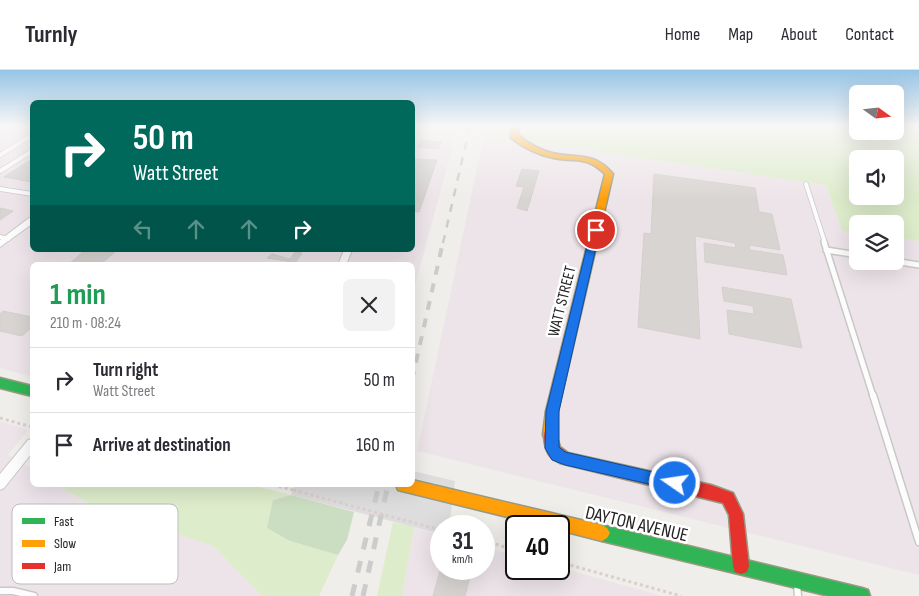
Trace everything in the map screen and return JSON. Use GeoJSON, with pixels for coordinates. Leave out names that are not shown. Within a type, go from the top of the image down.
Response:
{"type":"FeatureCollection","features":[{"type":"Feature","properties":{"kind":"street","name":"WATT STREET"},"geometry":{"type":"LineString","coordinates":[[538,151],[553,157],[590,158],[600,162],[609,174],[558,385],[550,429],[552,448],[556,455],[565,458],[712,492],[728,498],[736,514],[741,566]]}},
{"type":"Feature","properties":{"kind":"street"},"geometry":{"type":"LineString","coordinates":[[0,244],[4,238],[30,221]]}},
{"type":"Feature","properties":{"kind":"street"},"geometry":{"type":"LineString","coordinates":[[0,383],[30,390]]}},
{"type":"Feature","properties":{"kind":"street"},"geometry":{"type":"LineString","coordinates":[[0,484],[30,446]]}},
{"type":"Feature","properties":{"kind":"street","name":"DAYTON AVENUE"},"geometry":{"type":"LineString","coordinates":[[411,487],[862,596]]}},
{"type":"Feature","properties":{"kind":"lane"},"geometry":{"type":"LineString","coordinates":[[0,171],[30,151]]}},
{"type":"Feature","properties":{"kind":"lane"},"geometry":{"type":"LineString","coordinates":[[806,184],[919,542]]}},
{"type":"Feature","properties":{"kind":"lane"},"geometry":{"type":"LineString","coordinates":[[0,189],[30,194]]}},
{"type":"Feature","properties":{"kind":"lane"},"geometry":{"type":"LineString","coordinates":[[826,250],[849,254]]}},
{"type":"Feature","properties":{"kind":"lane"},"geometry":{"type":"LineString","coordinates":[[904,263],[919,265]]}},
{"type":"Feature","properties":{"kind":"lane"},"geometry":{"type":"LineString","coordinates":[[796,580],[798,596]]}},
{"type":"Feature","properties":{"kind":"lane"},"geometry":{"type":"LineString","coordinates":[[0,591],[13,591],[34,596]]}},
{"type":"Feature","properties":{"kind":"path"},"geometry":{"type":"LineString","coordinates":[[0,418],[30,426]]}},
{"type":"Feature","properties":{"kind":"path"},"geometry":{"type":"LineString","coordinates":[[281,487],[430,527]]}},
{"type":"Feature","properties":{"kind":"path"},"geometry":{"type":"LineString","coordinates":[[570,565],[681,596]]}},
{"type":"Feature","properties":{"kind":"shaded area"},"geometry":{"type":"Polygon","coordinates":[[[0,151],[30,151],[30,252],[415,252],[415,151],[451,151],[415,286],[415,262],[30,262],[30,376],[0,368],[0,151]]]}},
{"type":"Feature","properties":{"kind":"shaded area"},"geometry":{"type":"Polygon","coordinates":[[[481,151],[590,151],[826,185],[842,231],[849,232],[849,270],[904,270],[904,239],[919,241],[919,575],[417,451],[481,151]]]}},
{"type":"Feature","properties":{"kind":"shaded area"},"geometry":{"type":"Polygon","coordinates":[[[0,421],[28,430],[8,455],[30,468],[30,487],[61,487],[90,504],[12,504],[12,584],[178,584],[178,534],[213,546],[262,596],[0,596],[0,421]]]}},
{"type":"Feature","properties":{"kind":"shaded area"},"geometry":{"type":"Polygon","coordinates":[[[414,527],[430,532],[430,580],[495,580],[495,550],[505,553],[505,580],[570,580],[570,570],[662,596],[402,596],[414,527]]]}},
{"type":"Feature","properties":{"kind":"green space"},"geometry":{"type":"Polygon","coordinates":[[[590,151],[849,151],[849,205],[904,205],[904,151],[919,151],[919,241],[904,239],[904,215],[849,215],[849,232],[842,231],[826,185],[590,151]]]}},
{"type":"Feature","properties":{"kind":"green space"},"geometry":{"type":"Polygon","coordinates":[[[61,487],[259,487],[291,495],[273,500],[290,541],[338,555],[319,596],[262,596],[213,546],[178,534],[178,504],[87,503],[61,487]]]}},
{"type":"Feature","properties":{"kind":"green space"},"geometry":{"type":"Polygon","coordinates":[[[291,495],[354,512],[347,540],[338,555],[290,541],[267,528],[273,500],[291,495]]]}},
{"type":"Feature","properties":{"kind":"green space"},"geometry":{"type":"Polygon","coordinates":[[[393,522],[414,527],[402,596],[377,596],[393,522]]]}},
{"type":"Feature","properties":{"kind":"pier"},"geometry":{"type":"Polygon","coordinates":[[[415,471],[455,481],[450,515],[430,515],[430,531],[291,495],[294,487],[415,487],[415,471]]]}},
{"type":"Feature","properties":{"kind":"building"},"geometry":{"type":"Polygon","coordinates":[[[415,159],[437,160],[419,212],[415,211],[415,159]]]}},
{"type":"Feature","properties":{"kind":"building"},"geometry":{"type":"Polygon","coordinates":[[[30,160],[30,182],[4,177],[30,160]]]}},
{"type":"Feature","properties":{"kind":"building"},"geometry":{"type":"Polygon","coordinates":[[[522,169],[539,171],[527,211],[517,208],[524,187],[516,186],[522,169]]]}},
{"type":"Feature","properties":{"kind":"building"},"geometry":{"type":"Polygon","coordinates":[[[654,174],[755,188],[759,212],[772,214],[780,250],[749,245],[750,250],[783,255],[787,275],[705,262],[704,243],[736,248],[735,243],[695,236],[700,339],[638,327],[644,233],[651,234],[654,174]]]}},
{"type":"Feature","properties":{"kind":"building"},"geometry":{"type":"Polygon","coordinates":[[[0,208],[13,211],[0,220],[0,208]]]}},
{"type":"Feature","properties":{"kind":"building"},"geometry":{"type":"Polygon","coordinates":[[[83,252],[115,252],[103,262],[71,262],[83,252]]]}},
{"type":"Feature","properties":{"kind":"building"},"geometry":{"type":"Polygon","coordinates":[[[295,252],[302,253],[296,262],[267,258],[272,254],[290,259],[295,252]]]}},
{"type":"Feature","properties":{"kind":"building"},"geometry":{"type":"Polygon","coordinates":[[[722,287],[791,299],[802,348],[729,334],[727,310],[754,314],[753,306],[724,301],[722,287]]]}},
{"type":"Feature","properties":{"kind":"building"},"geometry":{"type":"Polygon","coordinates":[[[3,311],[30,317],[30,329],[22,336],[0,331],[0,314],[3,311]]]}},
{"type":"Feature","properties":{"kind":"building"},"geometry":{"type":"Polygon","coordinates":[[[437,580],[469,580],[465,596],[433,596],[437,580]]]}},
{"type":"Feature","properties":{"kind":"railway"},"geometry":{"type":"LineString","coordinates":[[443,243],[464,151]]}},
{"type":"Feature","properties":{"kind":"railway"},"geometry":{"type":"LineString","coordinates":[[415,367],[443,242]]}},
{"type":"Feature","properties":{"kind":"railway"},"geometry":{"type":"LineString","coordinates":[[352,596],[379,487]]}},
{"type":"Feature","properties":{"kind":"railway"},"geometry":{"type":"LineString","coordinates":[[363,596],[388,487]]}},
{"type":"Feature","properties":{"kind":"traffic: fast"},"geometry":{"type":"LineString","coordinates":[[0,383],[30,390]]}},
{"type":"Feature","properties":{"kind":"traffic: fast"},"geometry":{"type":"LineString","coordinates":[[602,533],[862,596]]}},
{"type":"Feature","properties":{"kind":"traffic: slow"},"geometry":{"type":"LineString","coordinates":[[538,151],[554,156],[591,160],[609,174],[552,411],[550,435]]}},
{"type":"Feature","properties":{"kind":"traffic: slow"},"geometry":{"type":"LineString","coordinates":[[411,487],[602,533]]}},
{"type":"Feature","properties":{"kind":"traffic: jam"},"geometry":{"type":"LineString","coordinates":[[550,435],[554,451],[565,459],[711,492],[728,498],[736,514],[741,566]]}},
{"type":"Feature","properties":{"kind":"route"},"geometry":{"type":"LineString","coordinates":[[596,230],[565,350],[552,411],[550,429],[552,448],[556,455],[565,458],[675,483]]}}]}
